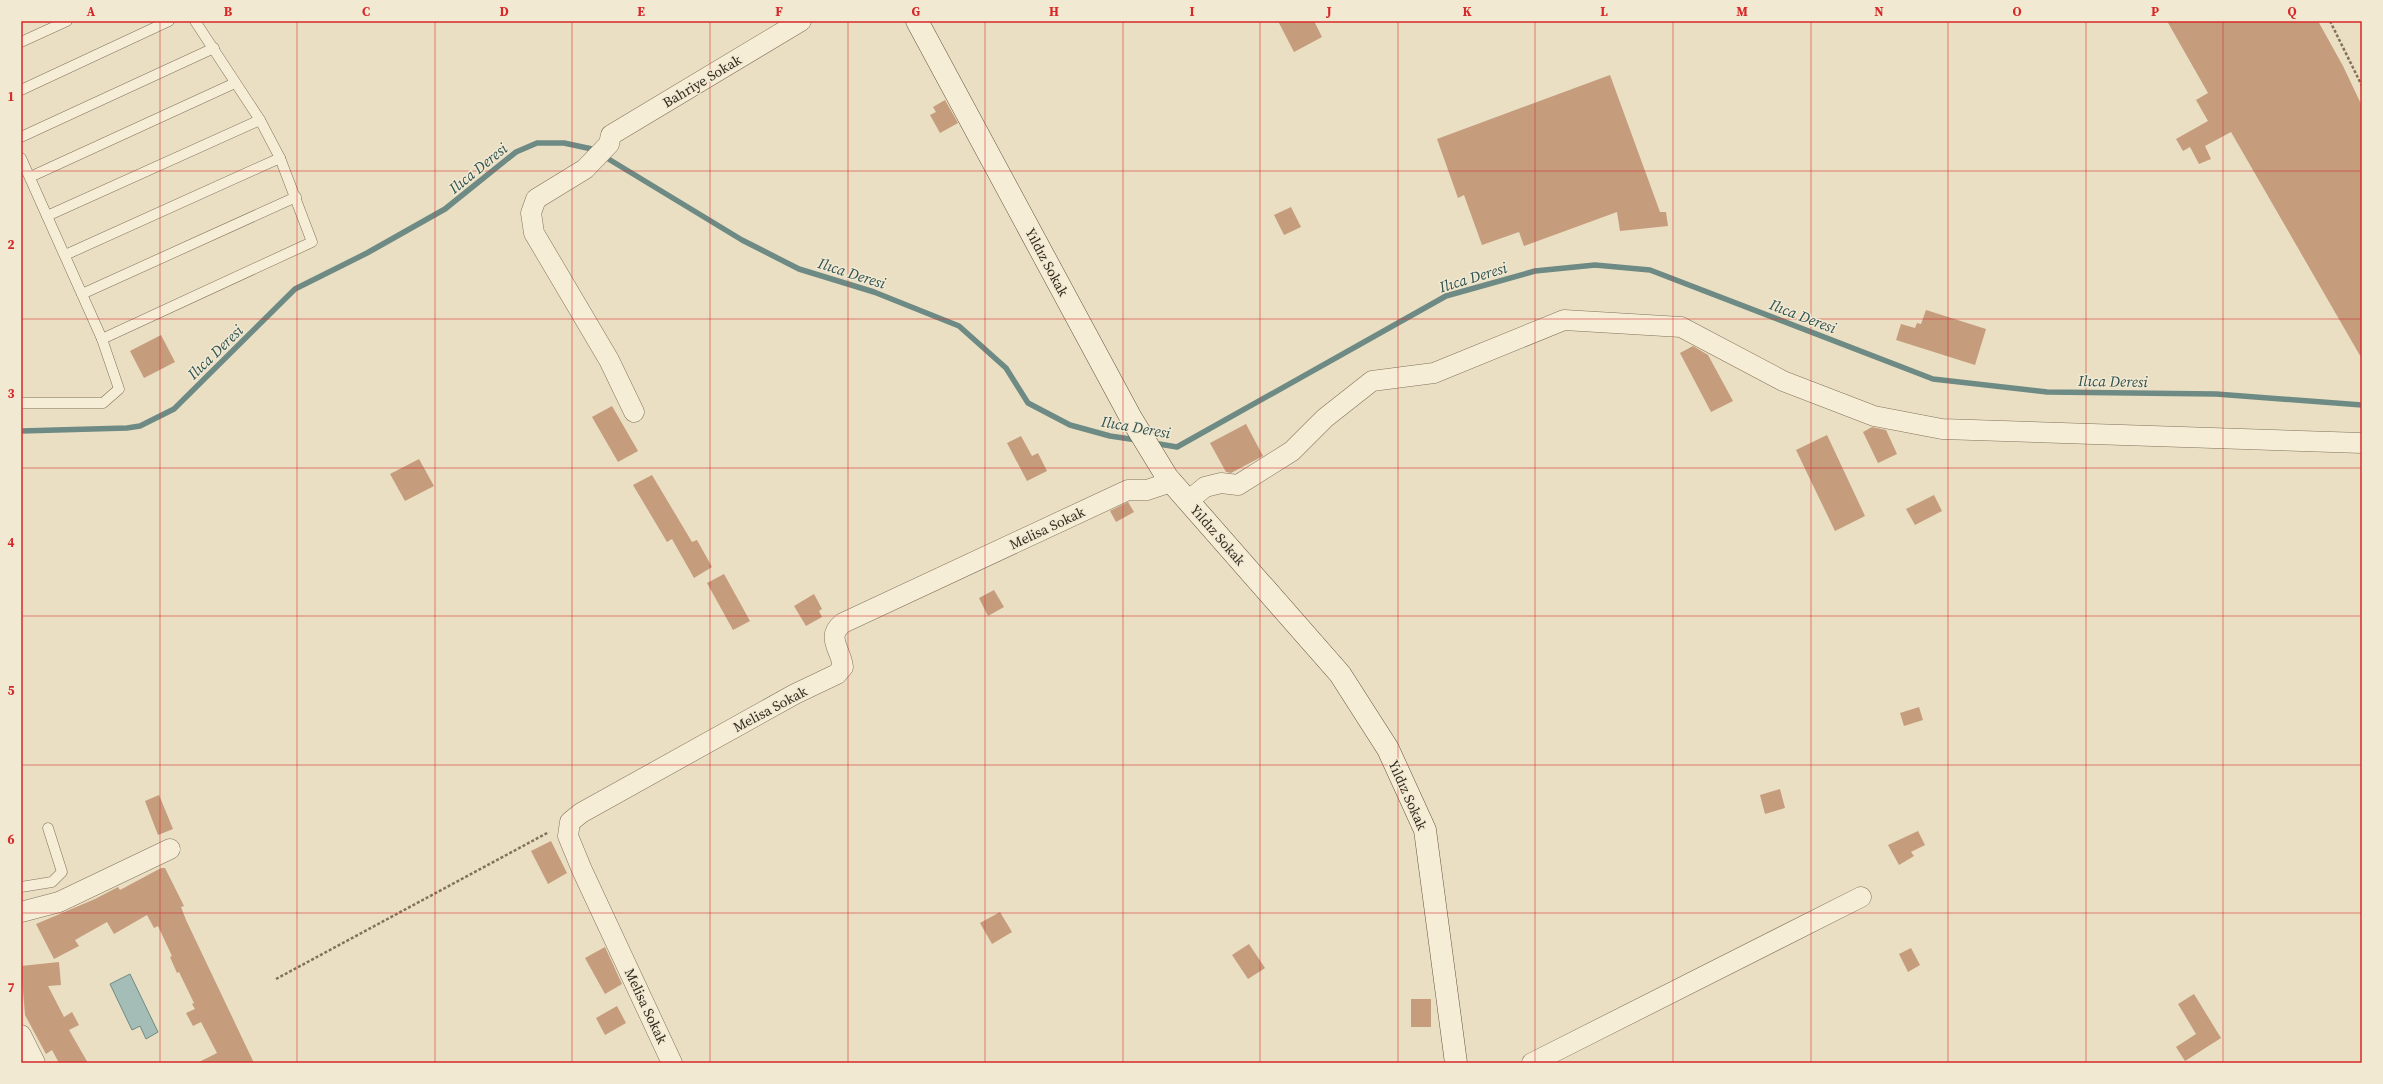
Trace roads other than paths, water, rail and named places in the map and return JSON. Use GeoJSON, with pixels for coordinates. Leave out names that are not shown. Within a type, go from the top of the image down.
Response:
{"type":"FeatureCollection","features":[{"type":"Feature","properties":{"kind":"street","name":"Bahriye Sokak"},"geometry":{"type":"LineString","coordinates":[[634,412],[609,360],[534,233],[531,213],[536,199],[585,169],[609,144],[611,135],[801,21]]}},
{"type":"Feature","properties":{"kind":"street","name":"Yıldız Sokak"},"geometry":{"type":"LineString","coordinates":[[917,21],[1132,418],[1169,479],[1340,674],[1388,749],[1425,830],[1456,1063]]}},
{"type":"Feature","properties":{"kind":"street"},"geometry":{"type":"LineString","coordinates":[[1188,501],[1205,487],[1221,483],[1238,485],[1292,451],[1325,418],[1372,381],[1434,374],[1564,320],[1681,327],[1783,381],[1874,416],[1942,428],[2362,443]]}},
{"type":"Feature","properties":{"kind":"street","name":"Melisa Sokak"},"geometry":{"type":"LineString","coordinates":[[672,1063],[582,870],[568,836],[570,822],[581,813],[795,694],[837,674],[843,667],[833,636],[836,628],[843,623],[1128,490],[1147,490],[1169,479]]}},
{"type":"Feature","properties":{"kind":"street"},"geometry":{"type":"LineString","coordinates":[[21,912],[59,902],[170,849]]}},
{"type":"Feature","properties":{"kind":"street"},"geometry":{"type":"LineString","coordinates":[[1532,1063],[1861,898]]}},
{"type":"Feature","properties":{"kind":"street"},"geometry":{"type":"LineString","coordinates":[[21,1035],[35,1063]]}},
{"type":"Feature","properties":{"kind":"lane"},"geometry":{"type":"LineString","coordinates":[[21,42],[67,21]]}},
{"type":"Feature","properties":{"kind":"lane"},"geometry":{"type":"LineString","coordinates":[[21,90],[169,21]]}},
{"type":"Feature","properties":{"kind":"lane"},"geometry":{"type":"LineString","coordinates":[[102,339],[312,242],[280,158],[260,120],[195,21]]}},
{"type":"Feature","properties":{"kind":"lane"},"geometry":{"type":"LineString","coordinates":[[21,137],[214,48]]}},
{"type":"Feature","properties":{"kind":"lane"},"geometry":{"type":"LineString","coordinates":[[30,177],[235,83]]}},
{"type":"Feature","properties":{"kind":"lane"},"geometry":{"type":"LineString","coordinates":[[47,216],[260,120]]}},
{"type":"Feature","properties":{"kind":"lane"},"geometry":{"type":"LineString","coordinates":[[21,158],[102,339],[119,389],[103,403],[21,403]]}},
{"type":"Feature","properties":{"kind":"lane"},"geometry":{"type":"LineString","coordinates":[[64,255],[280,158]]}},
{"type":"Feature","properties":{"kind":"lane"},"geometry":{"type":"LineString","coordinates":[[82,294],[296,197]]}},
{"type":"Feature","properties":{"kind":"lane"},"geometry":{"type":"LineString","coordinates":[[21,887],[52,882],[62,872],[48,828]]}},
{"type":"Feature","properties":{"kind":"water"},"geometry":{"type":"Polygon","coordinates":[[[130,974],[158,1032],[146,1039],[140,1026],[132,1030],[110,984],[130,974]]]}},
{"type":"Feature","properties":{"kind":"waterway","name":"Ilıca Deresi"},"geometry":{"type":"LineString","coordinates":[[21,431],[127,428],[140,426],[174,409],[295,289],[367,253],[445,209],[516,152],[537,143],[564,143],[592,149],[742,240],[799,269],[874,292],[959,326],[1006,368],[1028,403],[1070,425],[1110,436],[1137,440]]}},
{"type":"Feature","properties":{"kind":"waterway","name":"Ilıca Deresi"},"geometry":{"type":"LineString","coordinates":[[1153,443],[1177,447],[1446,296],[1535,271],[1595,265],[1650,270],[1933,379],[2047,392],[2216,394],[2362,405]]}}]}
